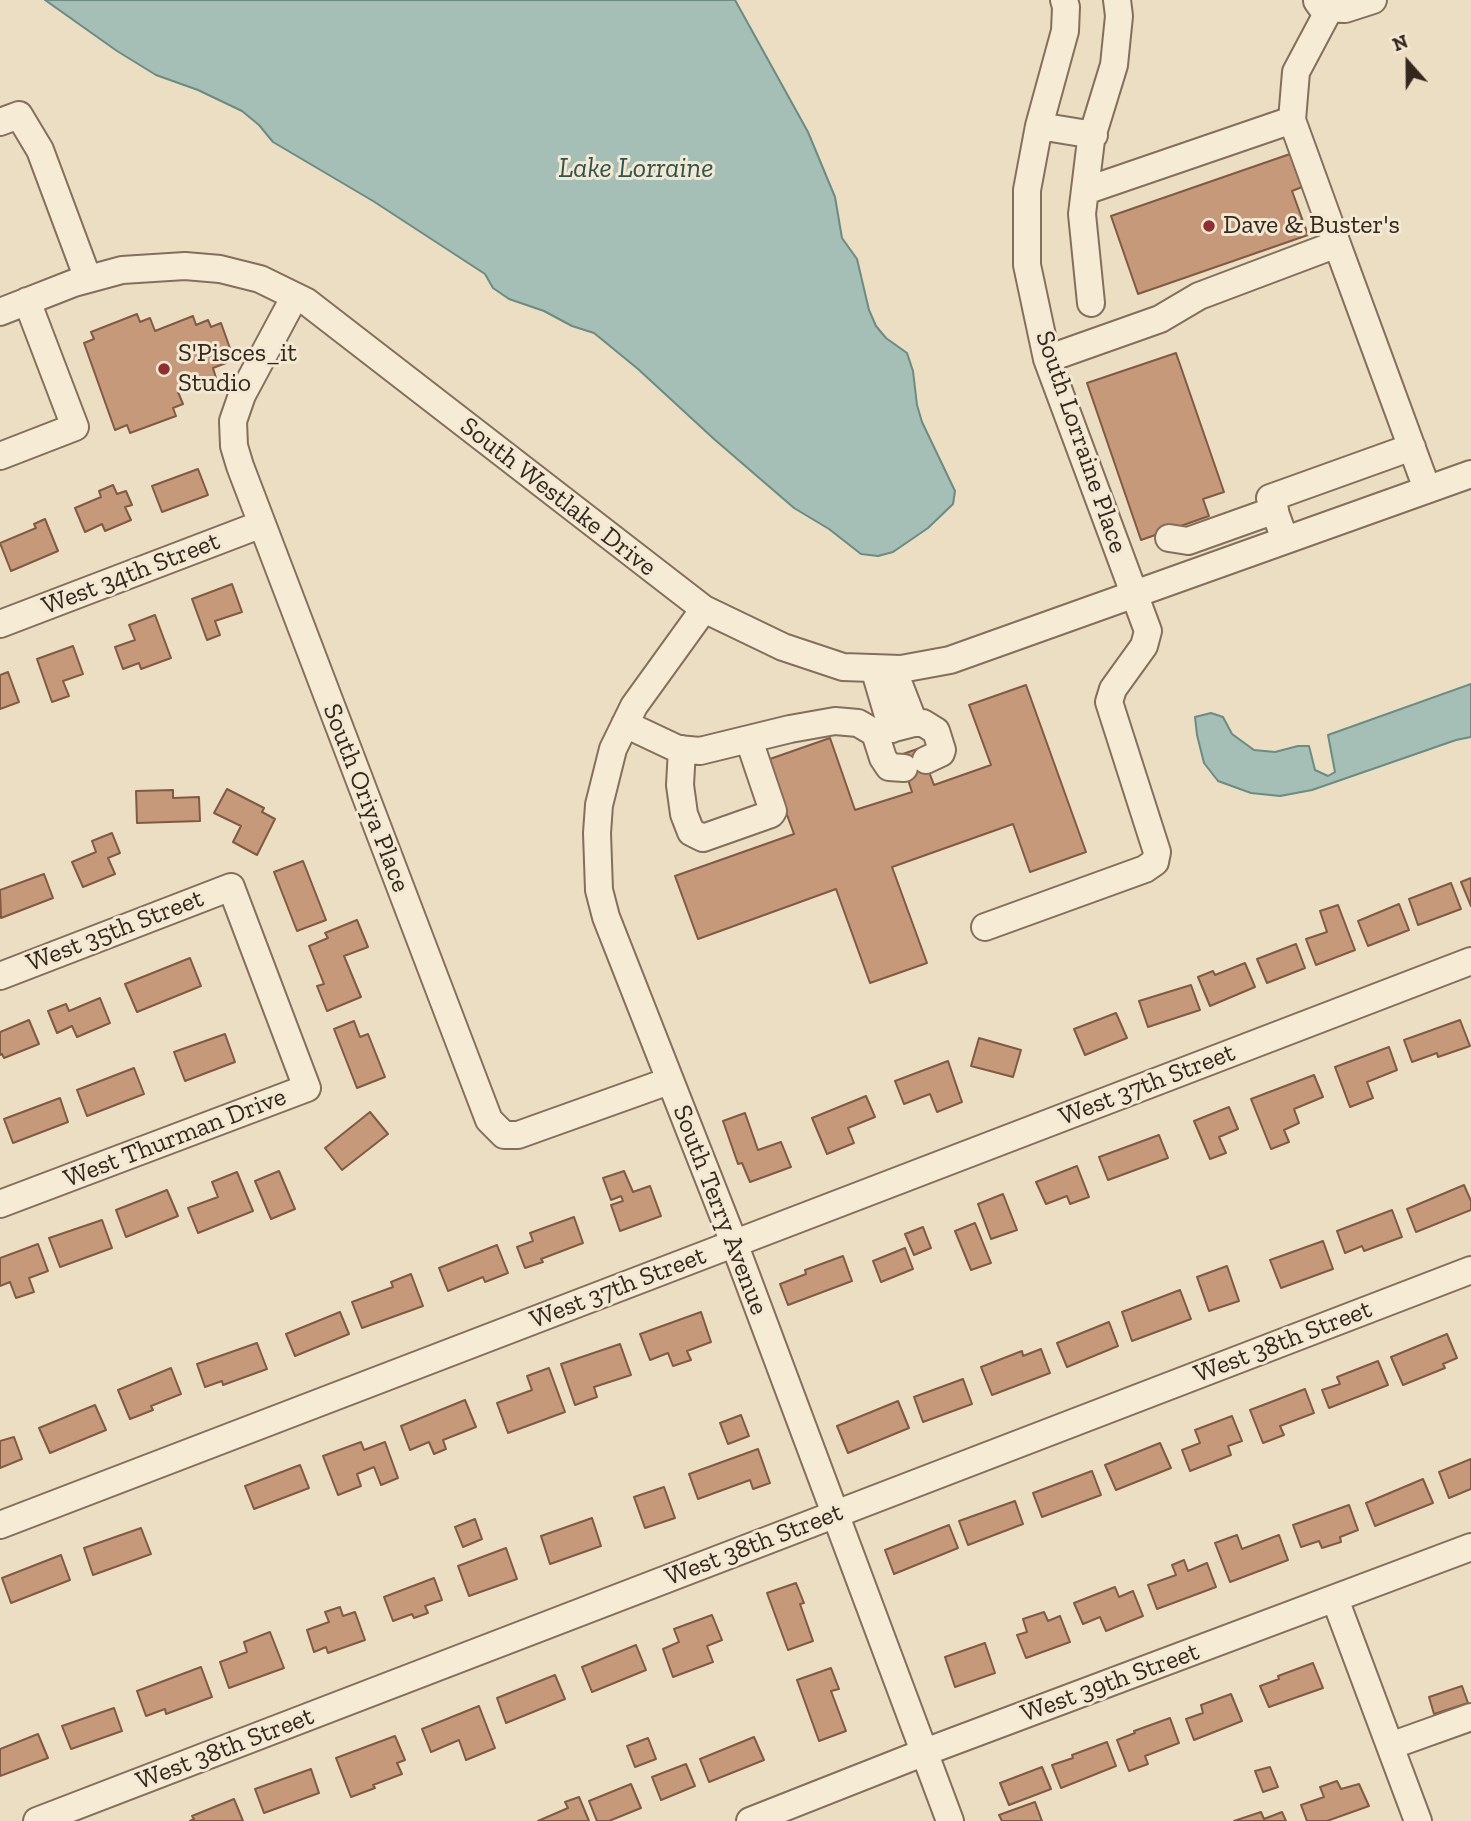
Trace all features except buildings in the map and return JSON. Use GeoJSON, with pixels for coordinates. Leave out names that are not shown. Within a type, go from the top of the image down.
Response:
{"type":"FeatureCollection","features":[{"type":"Feature","properties":{"kind":"street","name":"South Lorraine Place"},"geometry":{"type":"LineString","coordinates":[[985,927],[1145,869],[1155,862],[1157,852],[1109,702],[1113,689],[1144,646],[1148,631],[1047,359],[1031,293],[1026,235],[1027,190],[1038,126],[1065,31],[1064,0]]}},
{"type":"Feature","properties":{"kind":"street"},"geometry":{"type":"LineString","coordinates":[[1091,303],[1082,214],[1094,135],[1114,65],[1119,16],[1117,0]]}},
{"type":"Feature","properties":{"kind":"street"},"geometry":{"type":"LineString","coordinates":[[1373,0],[1345,9],[1323,4],[1296,72],[1292,120],[1427,489]]}},
{"type":"Feature","properties":{"kind":"street"},"geometry":{"type":"LineString","coordinates":[[6,114],[40,150],[88,279]]}},
{"type":"Feature","properties":{"kind":"street"},"geometry":{"type":"LineString","coordinates":[[1085,191],[1292,120]]}},
{"type":"Feature","properties":{"kind":"street"},"geometry":{"type":"LineString","coordinates":[[1038,126],[1094,135]]}},
{"type":"Feature","properties":{"kind":"street"},"geometry":{"type":"LineString","coordinates":[[1047,359],[1160,319],[1199,296],[1337,244]]}},
{"type":"Feature","properties":{"kind":"street","name":"South Westlake Drive"},"geometry":{"type":"LineString","coordinates":[[0,312],[88,279],[122,270],[197,267],[220,269],[260,279],[318,311],[704,609],[783,647],[843,667],[884,668],[950,660],[1471,474]]}},
{"type":"Feature","properties":{"kind":"street","name":"South Oriya Place"},"geometry":{"type":"LineString","coordinates":[[295,296],[242,395],[233,421],[234,446],[484,1109],[493,1126],[504,1135],[518,1135],[669,1081]]}},
{"type":"Feature","properties":{"kind":"street"},"geometry":{"type":"LineString","coordinates":[[0,456],[75,427],[27,301]]}},
{"type":"Feature","properties":{"kind":"street"},"geometry":{"type":"LineString","coordinates":[[1285,540],[1270,498],[1412,447]]}},
{"type":"Feature","properties":{"kind":"street"},"geometry":{"type":"LineString","coordinates":[[1169,538],[1188,541],[1275,510]]}},
{"type":"Feature","properties":{"kind":"street","name":"West 34th Street"},"geometry":{"type":"LineString","coordinates":[[0,624],[262,524]]}},
{"type":"Feature","properties":{"kind":"street","name":"South Terry Avenue"},"geometry":{"type":"LineString","coordinates":[[704,609],[634,706],[613,749],[599,805],[599,890],[606,917],[734,1243],[950,1821]]}},
{"type":"Feature","properties":{"kind":"street"},"geometry":{"type":"LineString","coordinates":[[625,724],[682,749],[700,751],[790,729],[842,720],[894,728],[923,723],[932,727],[940,741],[941,753],[915,764],[889,767],[883,758],[894,728],[884,668]]}},
{"type":"Feature","properties":{"kind":"street"},"geometry":{"type":"LineString","coordinates":[[682,749],[680,785],[684,814],[691,832],[703,838],[773,811],[749,740]]}},
{"type":"Feature","properties":{"kind":"street","name":"West 35th Street"},"geometry":{"type":"LineString","coordinates":[[0,976],[231,887]]}},
{"type":"Feature","properties":{"kind":"street","name":"West Thurman Drive"},"geometry":{"type":"LineString","coordinates":[[0,1204],[307,1088],[231,887]]}},
{"type":"Feature","properties":{"kind":"street","name":"West 37th Street"},"geometry":{"type":"LineString","coordinates":[[0,1525],[1471,961]]}},
{"type":"Feature","properties":{"kind":"street","name":"West 38th Street"},"geometry":{"type":"LineString","coordinates":[[37,1821],[1471,1270]]}},
{"type":"Feature","properties":{"kind":"street","name":"West 39th Street"},"geometry":{"type":"LineString","coordinates":[[750,1821],[925,1752],[1471,1547]]}},
{"type":"Feature","properties":{"kind":"street"},"geometry":{"type":"LineString","coordinates":[[1335,1599],[1418,1821]]}},
{"type":"Feature","properties":{"kind":"street"},"geometry":{"type":"LineString","coordinates":[[1390,1746],[1471,1717]]}},
{"type":"Feature","properties":{"kind":"water","name":"Lake Lorraine"},"geometry":{"type":"Polygon","coordinates":[[[45,0],[735,0],[808,132],[835,197],[842,238],[857,259],[869,310],[876,326],[886,338],[907,353],[922,422],[955,491],[953,504],[928,528],[893,552],[878,556],[861,554],[829,529],[794,508],[594,333],[509,299],[493,288],[485,274],[373,201],[273,142],[259,125],[242,111],[198,90],[156,75],[45,0]]]}},
{"type":"Feature","properties":{"kind":"water"},"geometry":{"type":"Polygon","coordinates":[[[1471,684],[1471,737],[1312,790],[1280,796],[1251,793],[1218,781],[1204,763],[1197,735],[1195,717],[1211,713],[1223,717],[1232,734],[1254,750],[1275,752],[1309,746],[1315,770],[1328,776],[1335,772],[1328,735],[1471,684]]]}},
{"type":"Feature","properties":{"kind":"place","name":"Dave & Buster's"},"geometry":{"type":"Point","coordinates":[1209,226]}},
{"type":"Feature","properties":{"kind":"place","name":"S'Pisces_it Studio"},"geometry":{"type":"Point","coordinates":[164,369]}}]}
